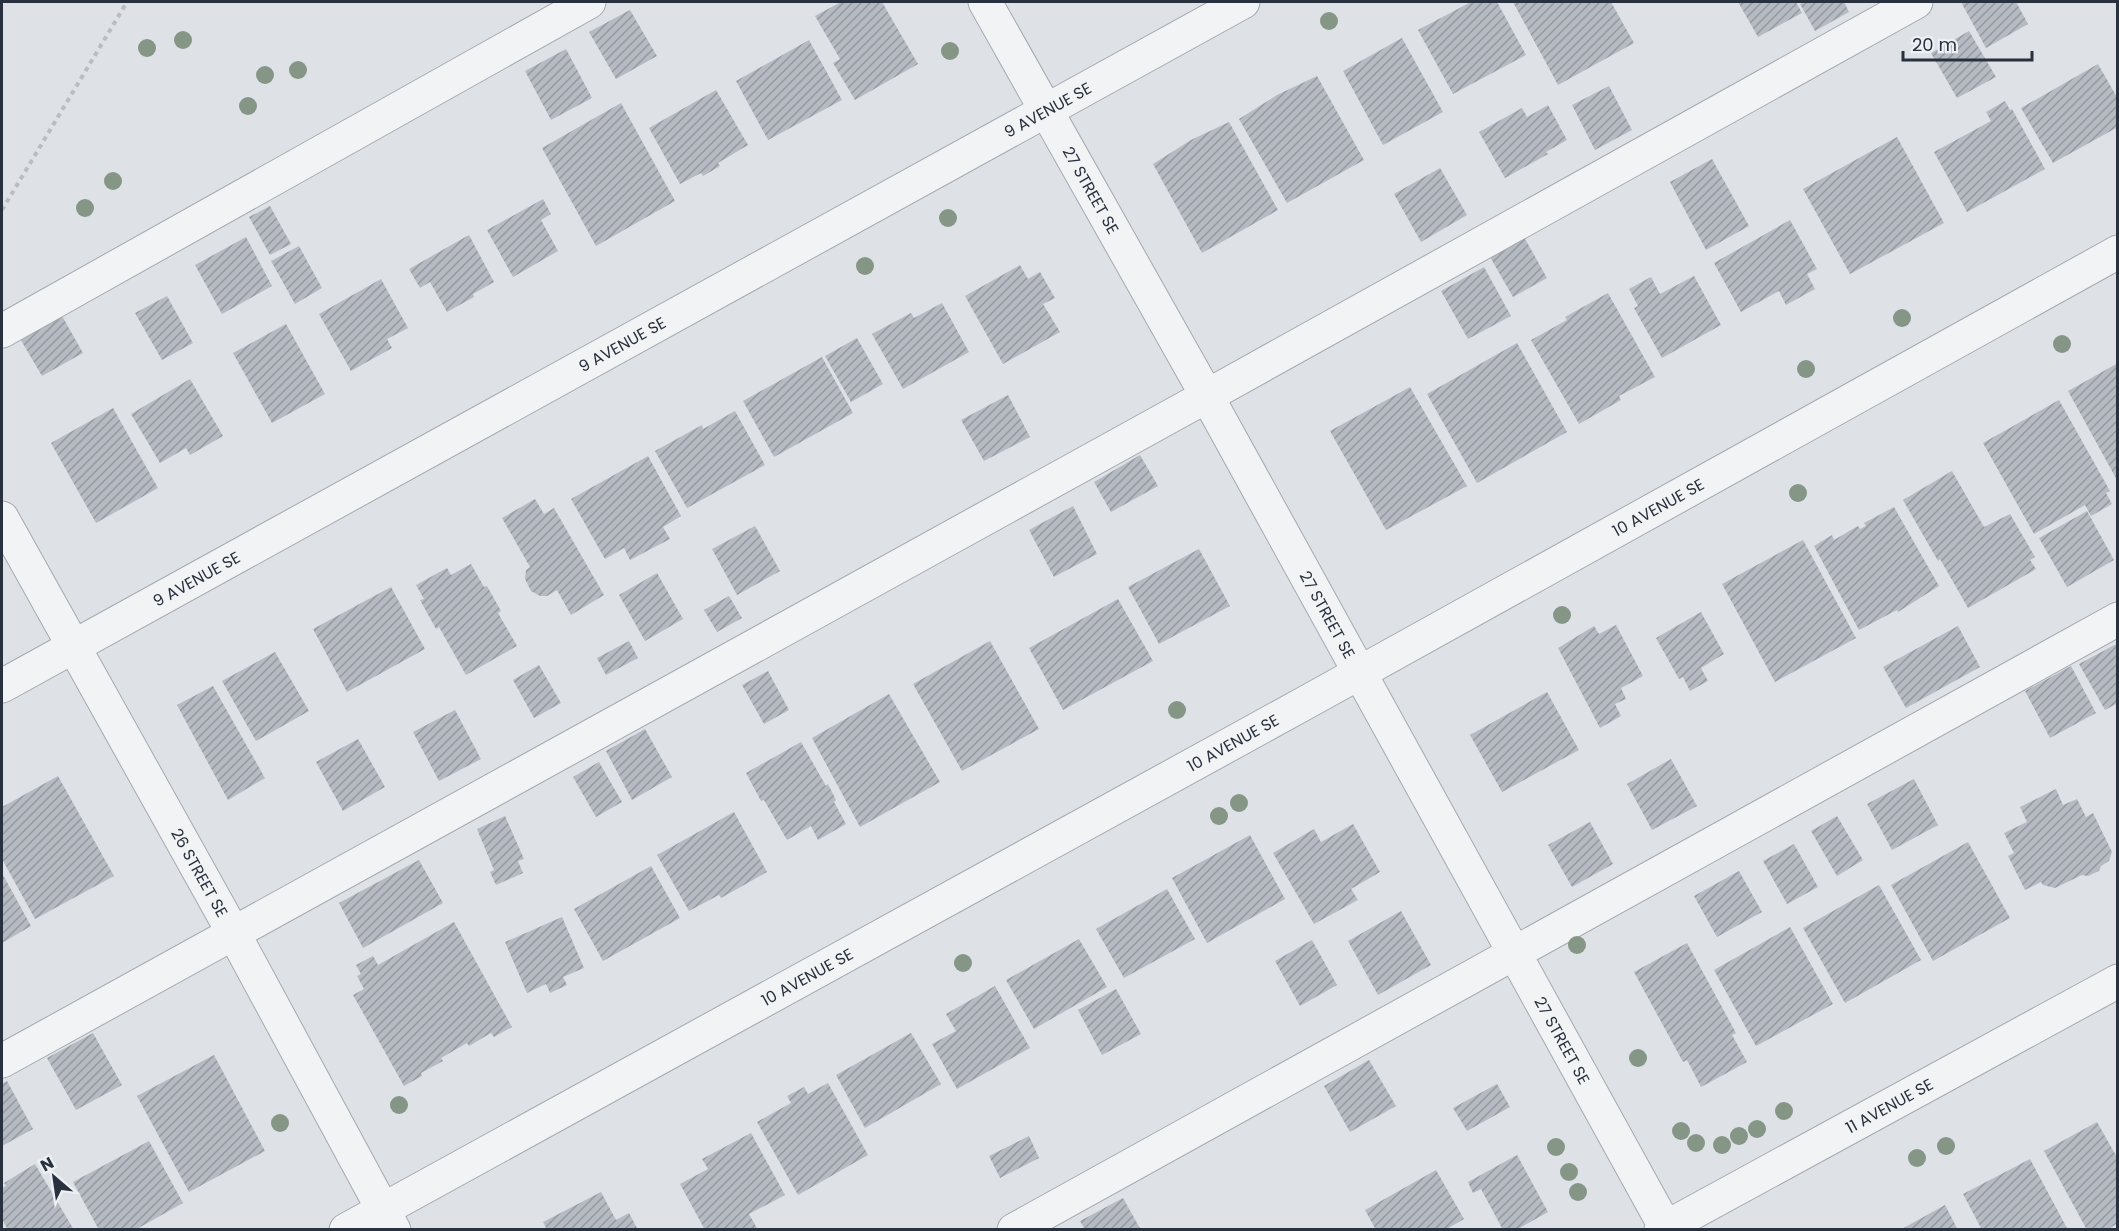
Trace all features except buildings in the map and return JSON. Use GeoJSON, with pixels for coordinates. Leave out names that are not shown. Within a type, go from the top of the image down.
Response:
{"type":"FeatureCollection","features":[{"type":"Feature","properties":{"kind":"street"},"geometry":{"type":"LineString","coordinates":[[2,331],[589,2]]}},
{"type":"Feature","properties":{"kind":"street","name":"27 STREET SE"},"geometry":{"type":"LineString","coordinates":[[985,2],[1207,396],[1358,673],[1515,952],[1664,1229]]}},
{"type":"Feature","properties":{"kind":"street","name":"9 AVENUE SE"},"geometry":{"type":"LineString","coordinates":[[2,686],[1243,2]]}},
{"type":"Feature","properties":{"kind":"street"},"geometry":{"type":"LineString","coordinates":[[2,1061],[1916,2]]}},
{"type":"Feature","properties":{"kind":"street","name":"10 AVENUE SE"},"geometry":{"type":"LineString","coordinates":[[346,1230],[388,1219],[1358,673],[2118,252]]}},
{"type":"Feature","properties":{"kind":"street","name":"26 STREET SE"},"geometry":{"type":"LineString","coordinates":[[2,519],[234,934],[388,1219]]}},
{"type":"Feature","properties":{"kind":"street"},"geometry":{"type":"LineString","coordinates":[[1014,1230],[2118,619]]}},
{"type":"Feature","properties":{"kind":"street","name":"11 AVENUE SE"},"geometry":{"type":"LineString","coordinates":[[1664,1229],[2118,981]]}},
{"type":"Feature","properties":{"kind":"path"},"geometry":{"type":"LineString","coordinates":[[2,210],[127,2]]}}]}
